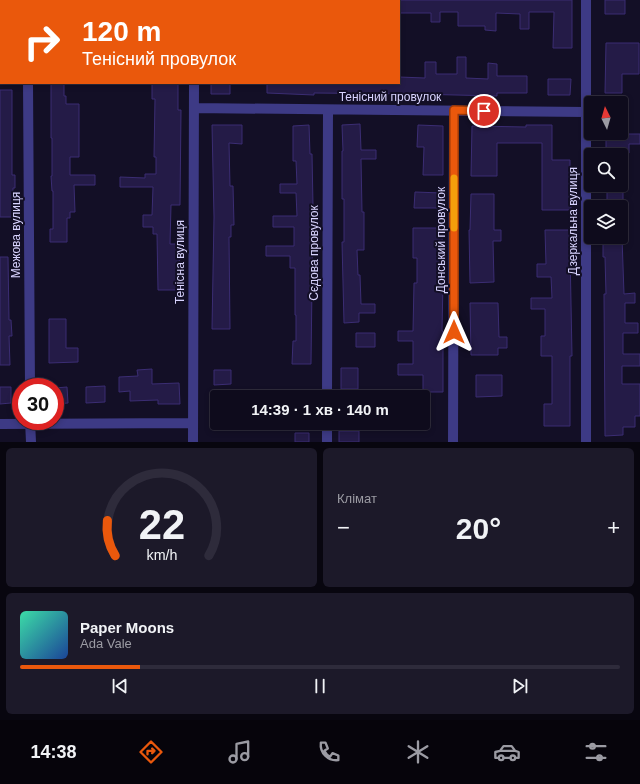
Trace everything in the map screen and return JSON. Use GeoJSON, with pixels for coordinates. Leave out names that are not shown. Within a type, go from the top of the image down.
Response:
{"type":"FeatureCollection","features":[{"type":"Feature","properties":{"kind":"street","name":"Дзеркальна вулиця"},"geometry":{"type":"LineString","coordinates":[[586,0],[586,96]]}},
{"type":"Feature","properties":{"kind":"street","name":"Межова вулиця"},"geometry":{"type":"LineString","coordinates":[[28,84],[30,378]]}},
{"type":"Feature","properties":{"kind":"street","name":"Тенісна вулиця"},"geometry":{"type":"LineString","coordinates":[[193,442],[194,84]]}},
{"type":"Feature","properties":{"kind":"street","name":"Тенісний провулок"},"geometry":{"type":"LineString","coordinates":[[194,108],[584,112]]}},
{"type":"Feature","properties":{"kind":"street","name":"Сєдова провулок"},"geometry":{"type":"LineString","coordinates":[[327,390],[328,110]]}},
{"type":"Feature","properties":{"kind":"street","name":"Донський провулок"},"geometry":{"type":"LineString","coordinates":[[453,442],[454,110]]}},
{"type":"Feature","properties":{"kind":"street","name":"Дзеркальна вулиця"},"geometry":{"type":"LineString","coordinates":[[586,140],[586,442]]}},
{"type":"Feature","properties":{"kind":"street"},"geometry":{"type":"LineString","coordinates":[[64,422],[193,422]]}},
{"type":"Feature","properties":{"kind":"street"},"geometry":{"type":"LineString","coordinates":[[0,424],[12,423]]}},
{"type":"Feature","properties":{"kind":"street"},"geometry":{"type":"LineString","coordinates":[[30,430],[30,442]]}},
{"type":"Feature","properties":{"kind":"street"},"geometry":{"type":"LineString","coordinates":[[327,430],[327,442]]}},
{"type":"Feature","properties":{"kind":"building"},"geometry":{"type":"Polygon","coordinates":[[[400,0],[572,0],[572,48],[553,48],[554,12],[529,12],[529,29],[520,29],[520,14],[496,13],[496,31],[485,30],[485,26],[458,26],[458,12],[440,12],[440,22],[431,22],[431,13],[400,13],[400,0]]]}},
{"type":"Feature","properties":{"kind":"building"},"geometry":{"type":"Polygon","coordinates":[[[605,0],[625,0],[625,14],[605,14],[605,0]]]}},
{"type":"Feature","properties":{"kind":"building"},"geometry":{"type":"Polygon","coordinates":[[[606,43],[639,43],[639,74],[622,74],[622,93],[605,93],[606,43]]]}},
{"type":"Feature","properties":{"kind":"building"},"geometry":{"type":"Polygon","coordinates":[[[457,57],[466,57],[466,78],[488,79],[488,63],[497,64],[497,76],[527,76],[527,93],[497,93],[497,96],[314,93],[314,95],[267,93],[267,84],[400,84],[400,77],[425,78],[425,62],[436,62],[436,74],[457,74],[457,57]]]}},
{"type":"Feature","properties":{"kind":"building"},"geometry":{"type":"Polygon","coordinates":[[[548,79],[571,79],[570,95],[548,95],[548,79]]]}},
{"type":"Feature","properties":{"kind":"building"},"geometry":{"type":"Polygon","coordinates":[[[51,84],[64,84],[66,104],[79,104],[79,157],[70,157],[70,175],[95,175],[95,185],[74,185],[75,212],[70,212],[70,218],[67,218],[67,242],[50,242],[50,229],[53,229],[51,84]]]}},
{"type":"Feature","properties":{"kind":"building"},"geometry":{"type":"Polygon","coordinates":[[[152,84],[178,84],[178,110],[181,110],[180,205],[171,205],[170,244],[179,244],[180,290],[158,290],[157,234],[153,234],[153,227],[143,227],[143,215],[152,215],[153,187],[120,187],[120,177],[145,178],[145,174],[156,174],[156,157],[154,157],[155,99],[152,99],[152,84]]]}},
{"type":"Feature","properties":{"kind":"building"},"geometry":{"type":"Polygon","coordinates":[[[211,84],[230,84],[230,94],[211,94],[211,84]]]}},
{"type":"Feature","properties":{"kind":"building"},"geometry":{"type":"Polygon","coordinates":[[[0,90],[12,90],[12,175],[15,175],[15,188],[13,188],[13,217],[0,217],[0,90]]]}},
{"type":"Feature","properties":{"kind":"building"},"geometry":{"type":"Polygon","coordinates":[[[360,124],[361,150],[376,150],[376,159],[361,159],[362,212],[364,212],[364,250],[357,250],[358,275],[360,275],[361,304],[375,304],[375,313],[359,313],[359,322],[344,323],[342,242],[344,242],[344,199],[342,199],[342,125],[360,124]]]}},
{"type":"Feature","properties":{"kind":"building"},"geometry":{"type":"Polygon","coordinates":[[[212,125],[242,125],[242,144],[229,143],[230,186],[233,186],[234,225],[231,225],[231,237],[229,237],[230,329],[212,329],[214,217],[212,125]]]}},
{"type":"Feature","properties":{"kind":"building"},"geometry":{"type":"Polygon","coordinates":[[[309,125],[310,154],[312,154],[313,206],[311,364],[292,364],[293,341],[296,341],[295,268],[290,268],[290,256],[266,256],[266,246],[294,246],[294,227],[273,227],[273,216],[297,216],[296,193],[280,193],[280,184],[297,184],[296,161],[293,161],[293,126],[309,125]]]}},
{"type":"Feature","properties":{"kind":"building"},"geometry":{"type":"Polygon","coordinates":[[[418,125],[443,126],[443,175],[423,175],[424,147],[417,147],[418,125]]]}},
{"type":"Feature","properties":{"kind":"building"},"geometry":{"type":"Polygon","coordinates":[[[526,125],[552,125],[552,160],[570,160],[571,210],[542,210],[542,143],[497,143],[497,176],[471,176],[472,126],[526,127],[526,125]]]}},
{"type":"Feature","properties":{"kind":"building"},"geometry":{"type":"Polygon","coordinates":[[[628,134],[640,134],[640,144],[629,144],[629,153],[628,148],[606,148],[606,140],[628,140],[628,134]]]}},
{"type":"Feature","properties":{"kind":"building"},"geometry":{"type":"Polygon","coordinates":[[[415,192],[442,193],[442,208],[414,208],[415,192]]]}},
{"type":"Feature","properties":{"kind":"building"},"geometry":{"type":"Polygon","coordinates":[[[607,192],[623,192],[623,200],[607,200],[607,192]]]}},
{"type":"Feature","properties":{"kind":"building"},"geometry":{"type":"Polygon","coordinates":[[[471,194],[494,194],[494,230],[501,230],[501,241],[493,241],[494,282],[470,283],[469,230],[471,194]]]}},
{"type":"Feature","properties":{"kind":"building"},"geometry":{"type":"Polygon","coordinates":[[[413,228],[442,228],[443,392],[430,392],[430,390],[423,390],[423,375],[398,375],[398,364],[413,364],[413,341],[398,341],[398,331],[413,331],[414,283],[417,283],[417,258],[413,258],[413,228]]]}},
{"type":"Feature","properties":{"kind":"building"},"geometry":{"type":"Polygon","coordinates":[[[545,230],[572,230],[572,250],[570,250],[572,356],[570,356],[570,426],[544,426],[544,404],[552,404],[552,356],[541,356],[541,336],[545,336],[545,309],[531,309],[531,298],[552,298],[551,277],[537,277],[537,264],[546,264],[545,230]]]}},
{"type":"Feature","properties":{"kind":"building"},"geometry":{"type":"Polygon","coordinates":[[[603,244],[622,244],[624,294],[635,293],[635,303],[625,303],[625,323],[638,323],[638,333],[623,333],[623,354],[640,354],[640,366],[622,366],[622,384],[640,384],[640,416],[635,416],[635,427],[623,427],[623,435],[605,436],[604,294],[606,294],[605,257],[603,257],[603,244]]]}},
{"type":"Feature","properties":{"kind":"building"},"geometry":{"type":"Polygon","coordinates":[[[0,257],[8,257],[9,320],[11,320],[12,336],[9,336],[10,365],[0,365],[0,257]]]}},
{"type":"Feature","properties":{"kind":"building"},"geometry":{"type":"Polygon","coordinates":[[[470,303],[498,303],[499,337],[507,337],[507,348],[498,348],[498,355],[471,355],[470,303]]]}},
{"type":"Feature","properties":{"kind":"building"},"geometry":{"type":"Polygon","coordinates":[[[49,319],[66,319],[66,348],[78,348],[78,362],[49,363],[49,319]]]}},
{"type":"Feature","properties":{"kind":"building"},"geometry":{"type":"Polygon","coordinates":[[[356,333],[375,333],[375,347],[356,347],[356,333]]]}},
{"type":"Feature","properties":{"kind":"building"},"geometry":{"type":"Polygon","coordinates":[[[341,368],[358,368],[358,389],[341,389],[341,368]]]}},
{"type":"Feature","properties":{"kind":"building"},"geometry":{"type":"Polygon","coordinates":[[[152,369],[152,384],[179,383],[180,404],[158,404],[158,400],[130,401],[130,391],[119,392],[119,377],[138,376],[137,370],[152,369]]]}},
{"type":"Feature","properties":{"kind":"building"},"geometry":{"type":"Polygon","coordinates":[[[214,370],[231,370],[231,384],[214,385],[214,370]]]}},
{"type":"Feature","properties":{"kind":"building"},"geometry":{"type":"Polygon","coordinates":[[[476,375],[502,375],[502,396],[476,397],[476,375]]]}},
{"type":"Feature","properties":{"kind":"building"},"geometry":{"type":"Polygon","coordinates":[[[105,386],[105,402],[86,403],[86,387],[105,386]]]}},
{"type":"Feature","properties":{"kind":"building"},"geometry":{"type":"Polygon","coordinates":[[[0,387],[11,387],[11,403],[0,404],[0,387]]]}},
{"type":"Feature","properties":{"kind":"building"},"geometry":{"type":"Polygon","coordinates":[[[64,387],[67,387],[68,403],[64,403],[64,387]]]}},
{"type":"Feature","properties":{"kind":"building"},"geometry":{"type":"Polygon","coordinates":[[[339,431],[359,431],[359,442],[339,442],[339,431]]]}},
{"type":"Feature","properties":{"kind":"building"},"geometry":{"type":"Polygon","coordinates":[[[295,433],[309,433],[309,442],[295,442],[295,433]]]}},
{"type":"Feature","properties":{"kind":"slow traffic"},"geometry":{"type":"LineString","coordinates":[[454,178],[454,228]]}},
{"type":"Feature","properties":{"kind":"route"},"geometry":{"type":"LineString","coordinates":[[454,332],[454,110],[484,111]]}}]}
